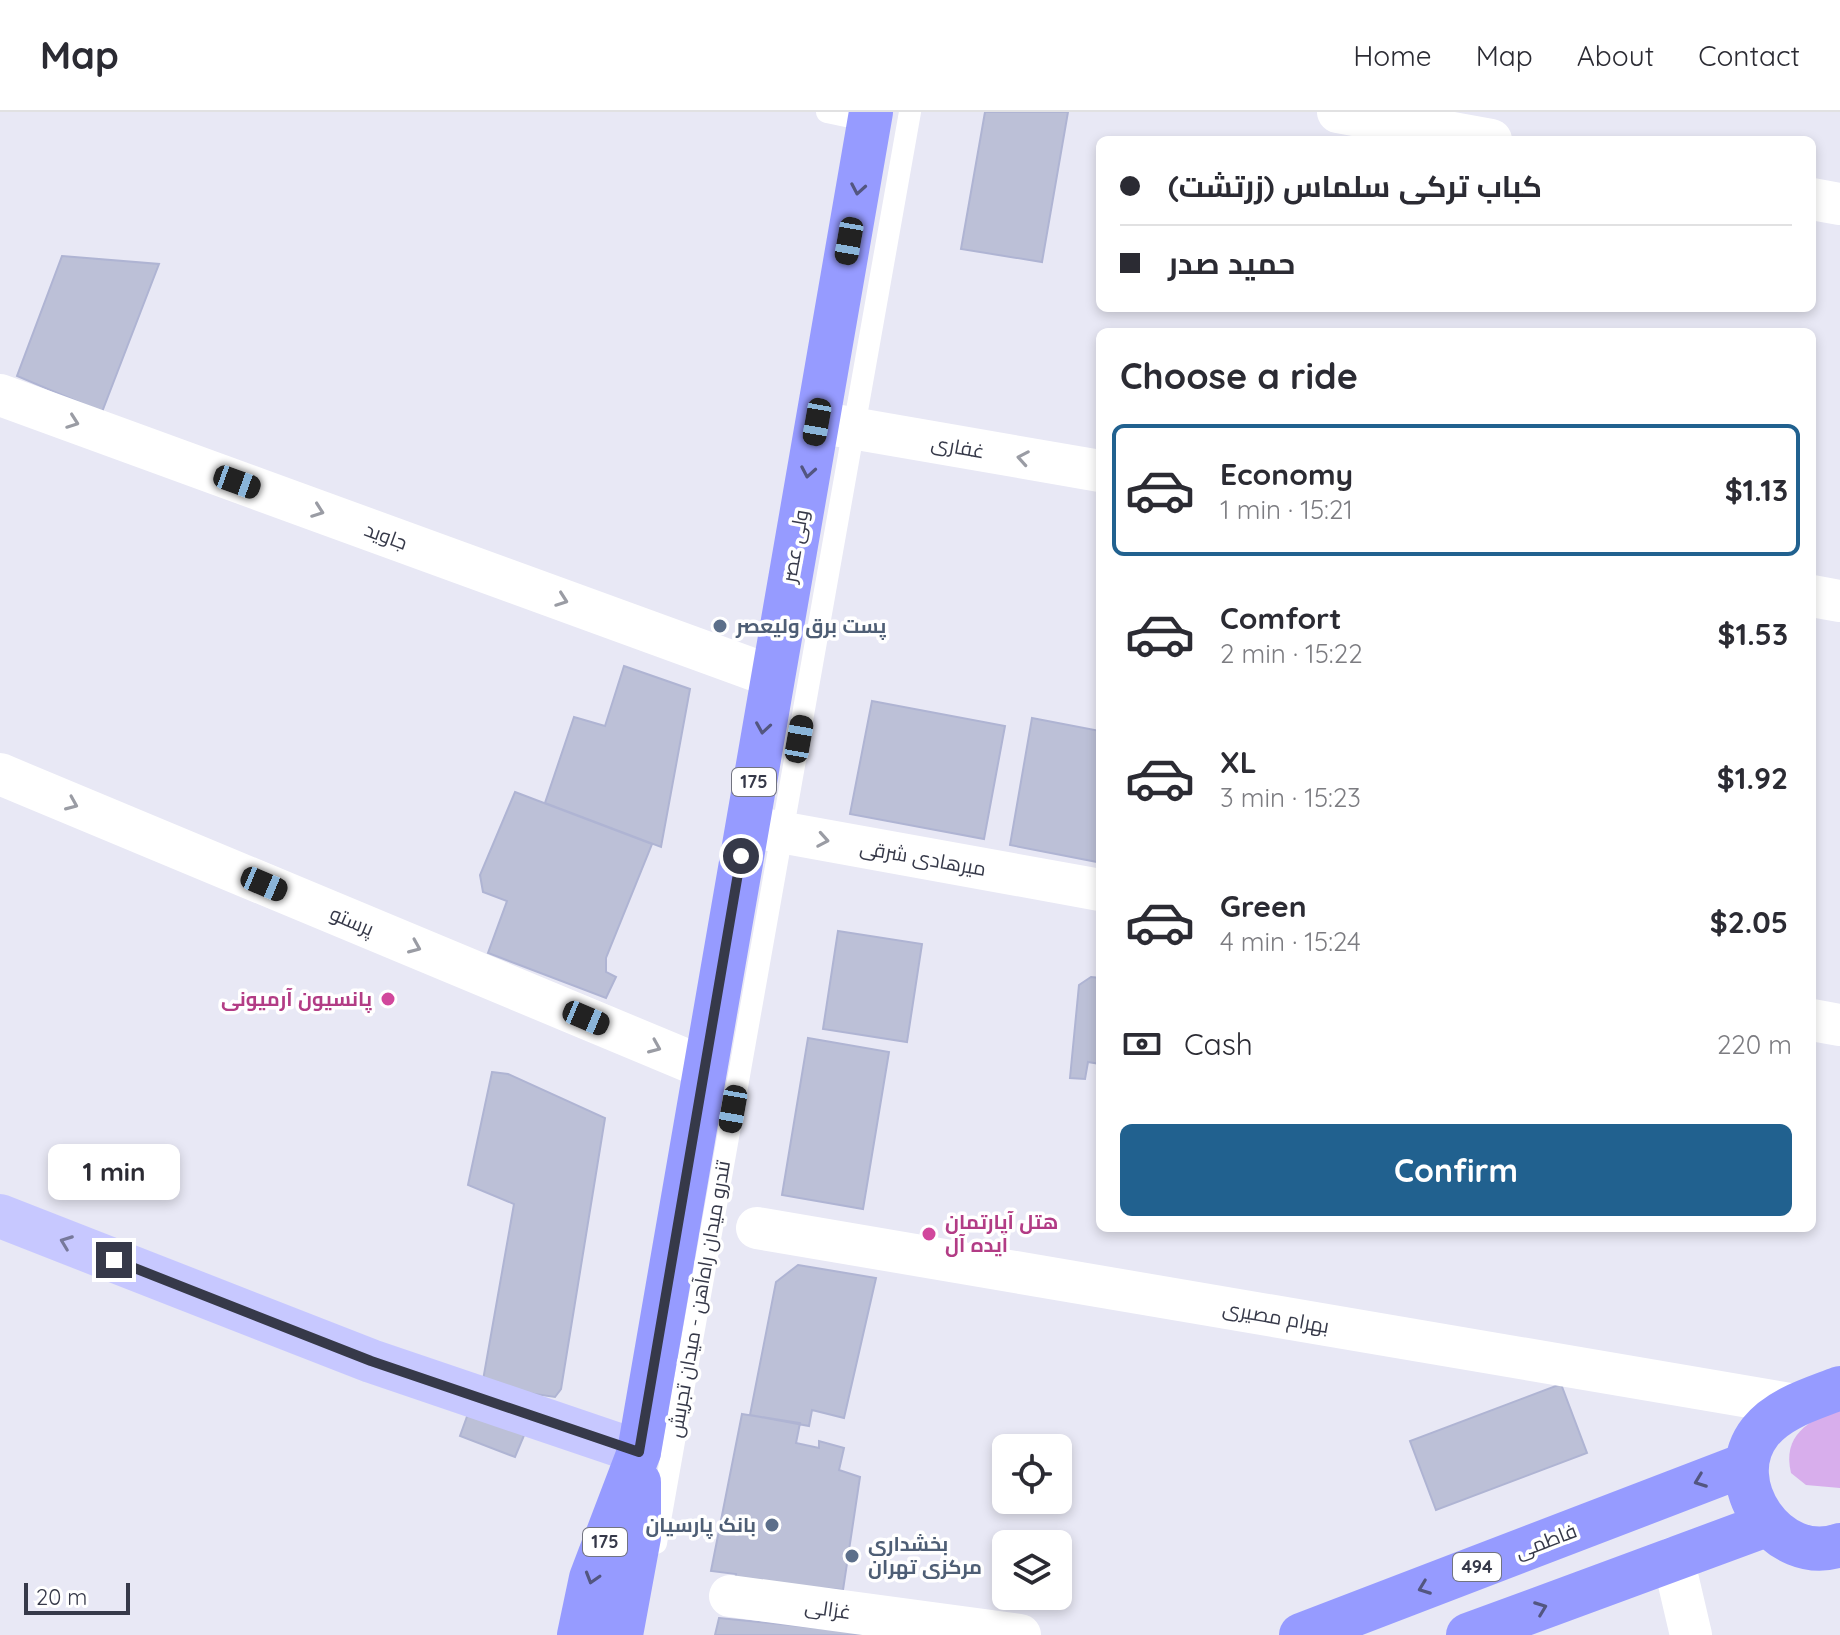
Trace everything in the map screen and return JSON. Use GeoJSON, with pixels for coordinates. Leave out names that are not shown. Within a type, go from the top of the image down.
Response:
{"type":"FeatureCollection","features":[{"type":"Feature","properties":{"kind":"main road","name":"ولی عصر"},"geometry":{"type":"LineString","coordinates":[[579,1635],[591,1578],[639,1452],[703,1067],[764,829],[771,676],[835,425],[884,115]]}},
{"type":"Feature","properties":{"kind":"main road"},"geometry":{"type":"LineString","coordinates":[[1840,1388],[1796,1405],[1775,1417],[1758,1435],[1747,1464],[1751,1493],[1766,1525],[1785,1540],[1808,1547],[1840,1545]]}},
{"type":"Feature","properties":{"kind":"main road"},"geometry":{"type":"LineString","coordinates":[[621,1635],[639,1537],[639,1452]]}},
{"type":"Feature","properties":{"kind":"main road","name":"فاطمی"},"geometry":{"type":"LineString","coordinates":[[1301,1635],[1747,1464]]}},
{"type":"Feature","properties":{"kind":"main road"},"geometry":{"type":"LineString","coordinates":[[1653,1499],[1673,1558]]}},
{"type":"Feature","properties":{"kind":"main road"},"geometry":{"type":"LineString","coordinates":[[1468,1635],[1766,1525]]}},
{"type":"Feature","properties":{"kind":"street"},"geometry":{"type":"LineString","coordinates":[[1338,112],[1469,136]]}},
{"type":"Feature","properties":{"kind":"street"},"geometry":{"type":"LineString","coordinates":[[1816,200],[1840,204]]}},
{"type":"Feature","properties":{"kind":"street","name":"جاوید"},"geometry":{"type":"LineString","coordinates":[[0,395],[771,676]]}},
{"type":"Feature","properties":{"kind":"street","name":"غفاری"},"geometry":{"type":"LineString","coordinates":[[835,425],[1096,470]]}},
{"type":"Feature","properties":{"kind":"street"},"geometry":{"type":"LineString","coordinates":[[1816,597],[1840,601]]}},
{"type":"Feature","properties":{"kind":"street","name":"پرستو"},"geometry":{"type":"LineString","coordinates":[[0,774],[703,1067]]}},
{"type":"Feature","properties":{"kind":"street","name":"میرهادی شرقی"},"geometry":{"type":"LineString","coordinates":[[764,829],[1096,889]]}},
{"type":"Feature","properties":{"kind":"street"},"geometry":{"type":"LineString","coordinates":[[1816,1021],[1840,1025]]}},
{"type":"Feature","properties":{"kind":"street"},"geometry":{"type":"LineString","coordinates":[[0,1216],[371,1361],[639,1452]]}},
{"type":"Feature","properties":{"kind":"street","name":"بهرام مصیری"},"geometry":{"type":"LineString","coordinates":[[757,1228],[1796,1405]]}},
{"type":"Feature","properties":{"kind":"street"},"geometry":{"type":"LineString","coordinates":[[1673,1558],[1691,1635]]}},
{"type":"Feature","properties":{"kind":"street","name":"غزالی"},"geometry":{"type":"LineString","coordinates":[[730,1596],[1020,1635]]}},
{"type":"Feature","properties":{"kind":"lane"},"geometry":{"type":"LineString","coordinates":[[827,112],[884,115]]}},
{"type":"Feature","properties":{"kind":"lane","name":"تندرو میدان راه‌آهن - میدان تجریش"},"geometry":{"type":"LineString","coordinates":[[640,1635],[764,829],[835,425]]}},
{"type":"Feature","properties":{"kind":"shaded area"},"geometry":{"type":"Polygon","coordinates":[[[1840,1408],[1840,1488],[1806,1485],[1791,1473],[1789,1460],[1794,1439],[1808,1424],[1840,1408]]]}},
{"type":"Feature","properties":{"kind":"building"},"geometry":{"type":"Polygon","coordinates":[[[985,112],[1068,112],[1042,262],[961,249],[985,112]]]}},
{"type":"Feature","properties":{"kind":"building"},"geometry":{"type":"Polygon","coordinates":[[[62,256],[159,264],[102,412],[17,376],[62,256]]]}},
{"type":"Feature","properties":{"kind":"building"},"geometry":{"type":"Polygon","coordinates":[[[624,666],[690,689],[661,847],[545,803],[574,717],[605,726],[624,666]]]}},
{"type":"Feature","properties":{"kind":"building"},"geometry":{"type":"Polygon","coordinates":[[[872,701],[1005,726],[984,839],[850,814],[872,701]]]}},
{"type":"Feature","properties":{"kind":"building"},"geometry":{"type":"Polygon","coordinates":[[[1032,718],[1096,730],[1096,862],[1010,845],[1032,718]]]}},
{"type":"Feature","properties":{"kind":"building"},"geometry":{"type":"Polygon","coordinates":[[[515,792],[652,844],[606,958],[606,972],[616,977],[606,998],[488,953],[507,901],[483,892],[480,875],[515,792]]]}},
{"type":"Feature","properties":{"kind":"building"},"geometry":{"type":"Polygon","coordinates":[[[838,931],[922,944],[907,1042],[823,1029],[838,931]]]}},
{"type":"Feature","properties":{"kind":"building"},"geometry":{"type":"Polygon","coordinates":[[[1091,977],[1096,978],[1096,1063],[1088,1062],[1085,1079],[1070,1078],[1079,985],[1091,977]]]}},
{"type":"Feature","properties":{"kind":"building"},"geometry":{"type":"Polygon","coordinates":[[[808,1038],[889,1052],[863,1209],[782,1195],[808,1038]]]}},
{"type":"Feature","properties":{"kind":"building"},"geometry":{"type":"Polygon","coordinates":[[[492,1072],[508,1074],[605,1118],[561,1389],[555,1397],[482,1386],[514,1204],[468,1185],[492,1072]]]}},
{"type":"Feature","properties":{"kind":"building"},"geometry":{"type":"Polygon","coordinates":[[[798,1265],[876,1278],[844,1418],[812,1410],[809,1426],[750,1415],[776,1282],[798,1265]]]}},
{"type":"Feature","properties":{"kind":"building"},"geometry":{"type":"Polygon","coordinates":[[[1561,1384],[1587,1453],[1436,1510],[1410,1441],[1561,1384]]]}},
{"type":"Feature","properties":{"kind":"building"},"geometry":{"type":"Polygon","coordinates":[[[469,1411],[525,1433],[515,1457],[460,1436],[469,1411]]]}},
{"type":"Feature","properties":{"kind":"building"},"geometry":{"type":"Polygon","coordinates":[[[742,1414],[800,1423],[796,1443],[819,1448],[819,1441],[844,1448],[839,1470],[860,1477],[843,1590],[735,1581],[736,1574],[711,1571],[742,1414]]]}},
{"type":"Feature","properties":{"kind":"building"},"geometry":{"type":"Polygon","coordinates":[[[719,1618],[888,1635],[715,1635],[719,1618]]]}},
{"type":"Feature","properties":{"kind":"place","name":"پست برق ولیعصر"},"geometry":{"type":"Point","coordinates":[720,626]}},
{"type":"Feature","properties":{"kind":"place","name":"پانسیون آرمیونی"},"geometry":{"type":"Point","coordinates":[388,999]}},
{"type":"Feature","properties":{"kind":"place","name":"هتل آپارتمان ایده آل"},"geometry":{"type":"Point","coordinates":[929,1234]}},
{"type":"Feature","properties":{"kind":"place","name":"بانک پارسیان"},"geometry":{"type":"Point","coordinates":[772,1525]}},
{"type":"Feature","properties":{"kind":"place","name":"بخشداری مرکزی تهران"},"geometry":{"type":"Point","coordinates":[852,1556]}},
{"type":"Feature","properties":{"kind":"route"},"geometry":{"type":"LineString","coordinates":[[114,1260],[371,1361],[639,1452],[741,856]]}}]}
